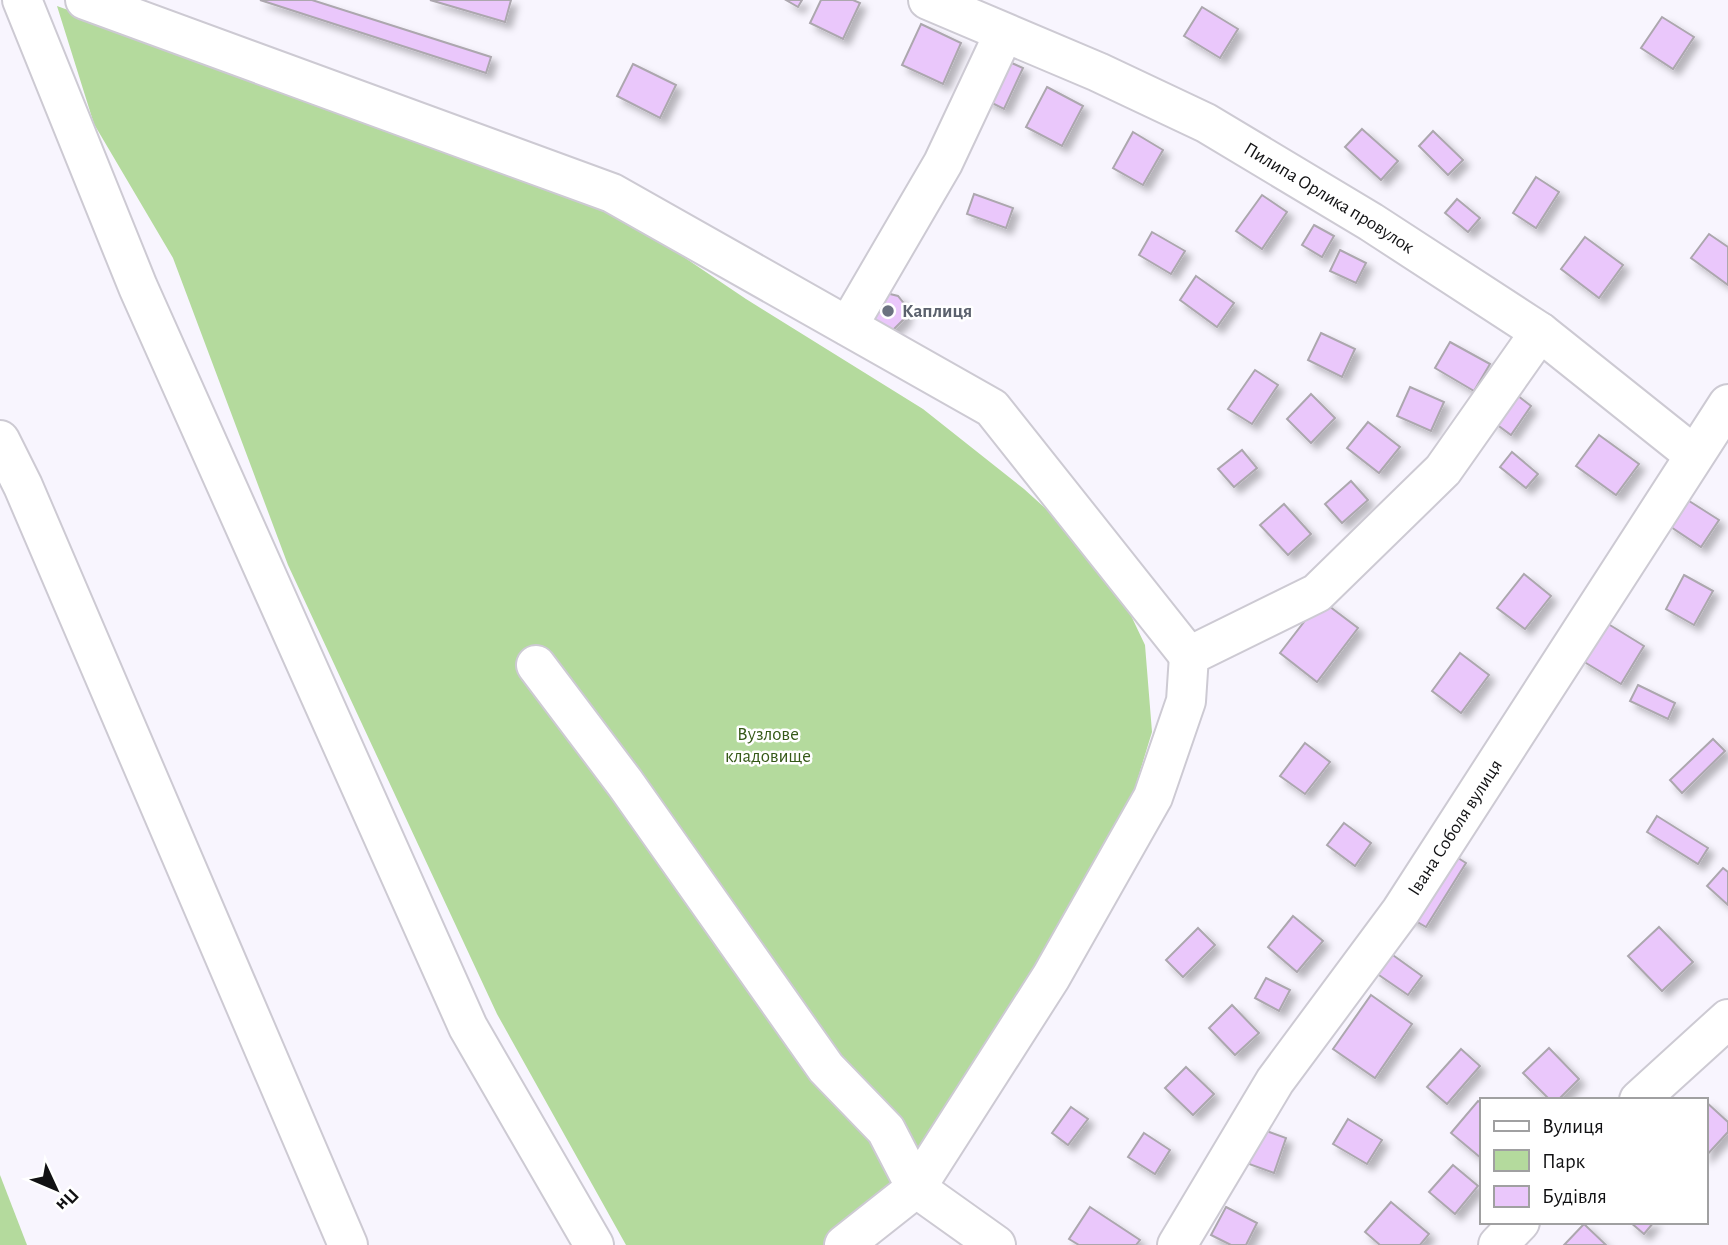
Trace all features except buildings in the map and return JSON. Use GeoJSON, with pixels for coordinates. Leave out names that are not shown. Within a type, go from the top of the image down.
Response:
{"type":"FeatureCollection","features":[{"type":"Feature","properties":{"kind":"street"},"geometry":{"type":"LineString","coordinates":[[22,0],[138,287],[468,1027],[594,1245]]}},
{"type":"Feature","properties":{"kind":"street"},"geometry":{"type":"LineString","coordinates":[[85,0],[612,193],[992,408],[1189,656],[1186,701],[1153,797],[1051,977],[916,1188],[844,1245]]}},
{"type":"Feature","properties":{"kind":"street","name":"Пилипа Орлика провулок"},"geometry":{"type":"LineString","coordinates":[[928,0],[1098,72],[1206,123],[1371,222],[1540,332],[1694,455]]}},
{"type":"Feature","properties":{"kind":"street"},"geometry":{"type":"LineString","coordinates":[[848,326],[943,163],[997,48],[999,32]]}},
{"type":"Feature","properties":{"kind":"street"},"geometry":{"type":"LineString","coordinates":[[1189,656],[1317,593],[1443,470],[1540,332]]}},
{"type":"Feature","properties":{"kind":"street","name":"Івана Соболя вулиця"},"geometry":{"type":"LineString","coordinates":[[1177,1245],[1275,1081],[1401,911],[1728,404]]}},
{"type":"Feature","properties":{"kind":"street"},"geometry":{"type":"LineString","coordinates":[[0,440],[23,486],[348,1245]]}},
{"type":"Feature","properties":{"kind":"street"},"geometry":{"type":"LineString","coordinates":[[536,664],[625,783],[826,1068],[886,1130],[916,1188],[996,1245]]}},
{"type":"Feature","properties":{"kind":"street"},"geometry":{"type":"LineString","coordinates":[[1641,1098],[1728,1019]]}},
{"type":"Feature","properties":{"kind":"street"},"geometry":{"type":"LineString","coordinates":[[1498,1245],[1518,1224]]}},
{"type":"Feature","properties":{"kind":"green space","name":"Вузлове кладовище"},"geometry":{"type":"Polygon","coordinates":[[[57,6],[608,206],[746,299],[923,409],[1024,489],[1106,563],[1145,645],[1152,732],[1115,853],[932,1163],[834,1245],[626,1245],[497,1014],[288,565],[173,258],[94,124],[57,6]]]}},
{"type":"Feature","properties":{"kind":"green space"},"geometry":{"type":"Polygon","coordinates":[[[0,1175],[27,1245],[0,1245],[0,1175]]]}},
{"type":"Feature","properties":{"kind":"place","name":"Каплиця"},"geometry":{"type":"Point","coordinates":[888,311]}}]}
